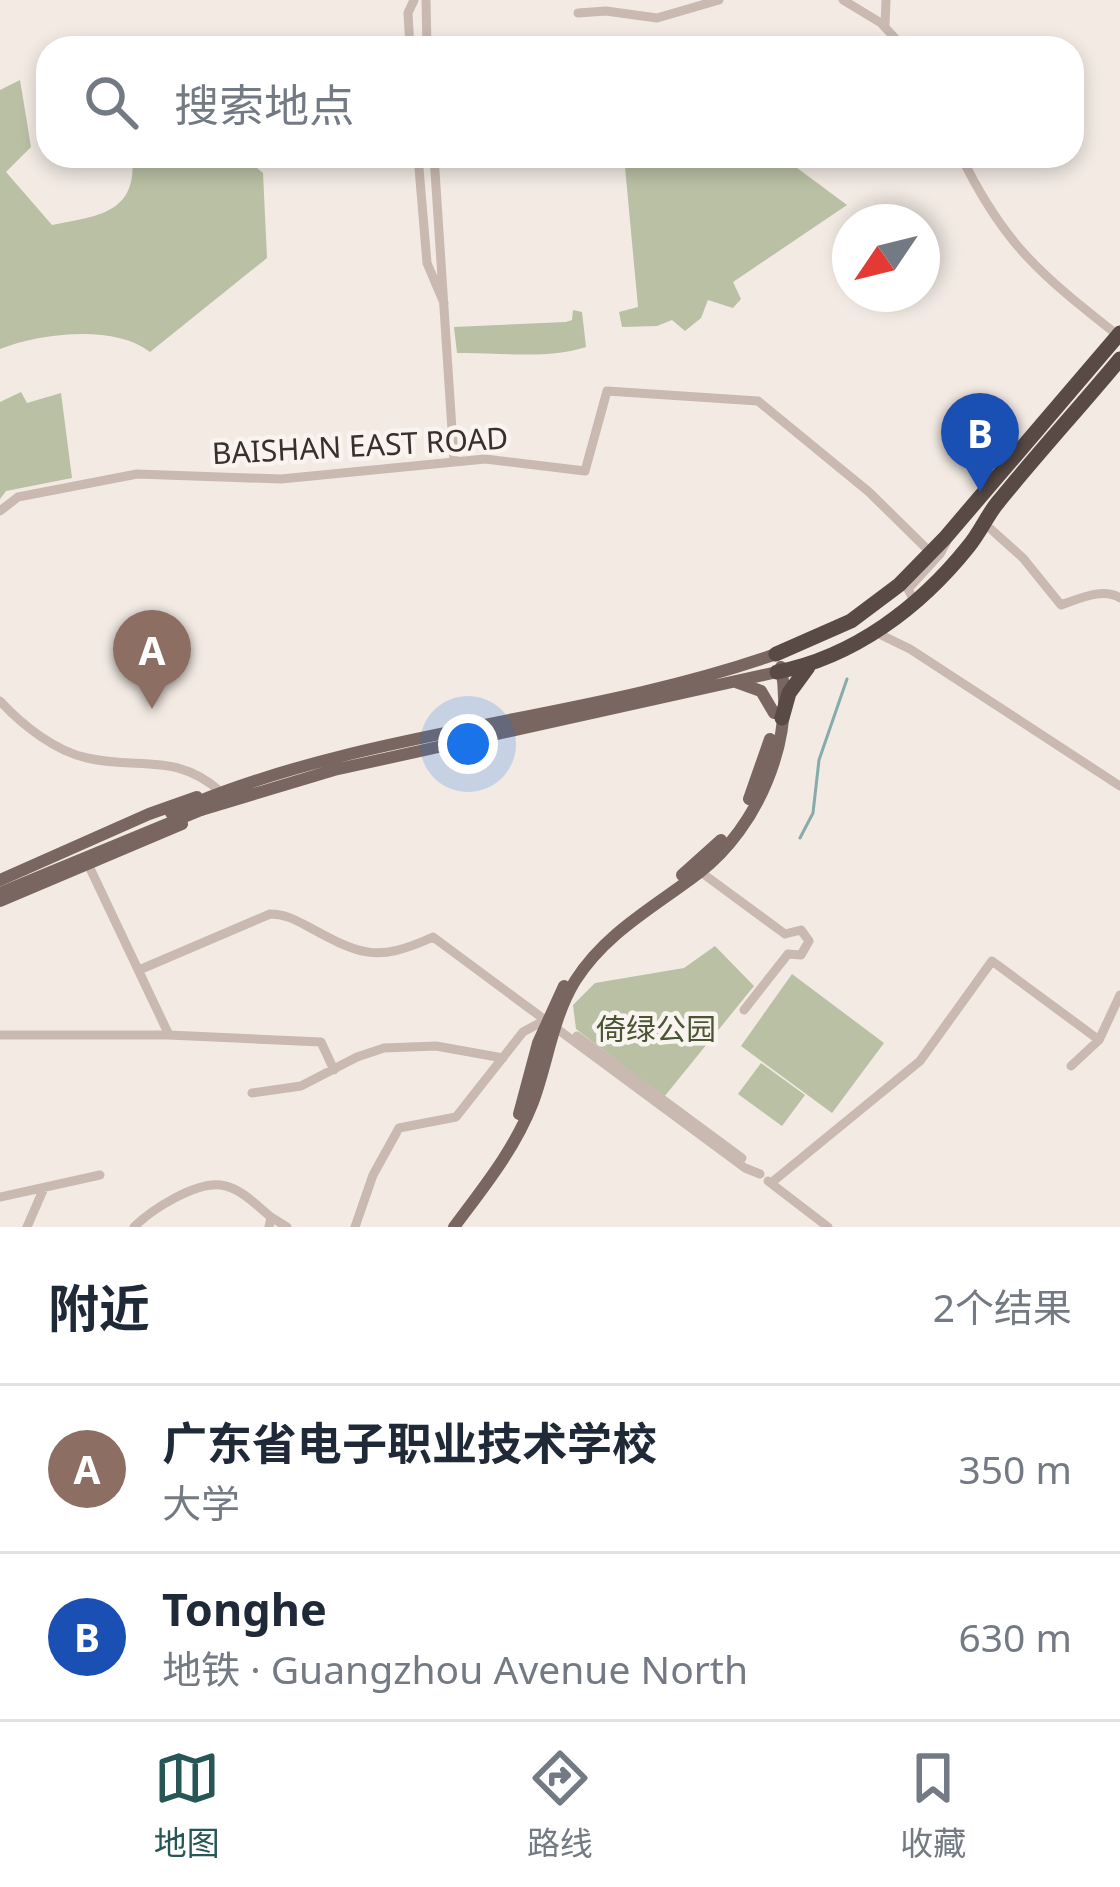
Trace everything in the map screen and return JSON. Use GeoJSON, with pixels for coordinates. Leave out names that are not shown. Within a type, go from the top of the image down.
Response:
{"type":"FeatureCollection","features":[{"type":"Feature","properties":{"kind":"highway"},"geometry":{"type":"LineString","coordinates":[[776,654],[869,610],[945,538],[1119,335]]}},
{"type":"Feature","properties":{"kind":"highway"},"geometry":{"type":"LineString","coordinates":[[780,672],[810,664],[874,632],[915,603],[968,548],[1120,359]]}},
{"type":"Feature","properties":{"kind":"highway"},"geometry":{"type":"LineString","coordinates":[[778,715],[810,664]]}},
{"type":"Feature","properties":{"kind":"main road"},"geometry":{"type":"LineString","coordinates":[[449,1227],[513,1127],[570,977],[594,945],[725,848],[769,775],[778,715],[776,654],[659,692]]}},
{"type":"Feature","properties":{"kind":"main road"},"geometry":{"type":"LineString","coordinates":[[2,885],[199,806],[330,760],[780,672]]}},
{"type":"Feature","properties":{"kind":"main road"},"geometry":{"type":"LineString","coordinates":[[731,681],[761,691],[778,715]]}},
{"type":"Feature","properties":{"kind":"main road"},"geometry":{"type":"LineString","coordinates":[[2,885],[18,893],[191,820],[223,797]]}},
{"type":"Feature","properties":{"kind":"main road"},"geometry":{"type":"LineString","coordinates":[[2,885],[170,805],[223,797]]}},
{"type":"Feature","properties":{"kind":"street"},"geometry":{"type":"LineString","coordinates":[[409,36],[408,13],[414,0]]}},
{"type":"Feature","properties":{"kind":"street"},"geometry":{"type":"LineString","coordinates":[[426,0],[427,36]]}},
{"type":"Feature","properties":{"kind":"street"},"geometry":{"type":"LineString","coordinates":[[578,13],[606,11],[657,18],[718,0]]}},
{"type":"Feature","properties":{"kind":"street"},"geometry":{"type":"LineString","coordinates":[[843,0],[894,36]]}},
{"type":"Feature","properties":{"kind":"street"},"geometry":{"type":"LineString","coordinates":[[885,26],[886,0]]}},
{"type":"Feature","properties":{"kind":"street"},"geometry":{"type":"LineString","coordinates":[[419,168],[427,263],[443,303],[454,460]]}},
{"type":"Feature","properties":{"kind":"street"},"geometry":{"type":"LineString","coordinates":[[435,168],[446,292],[443,303]]}},
{"type":"Feature","properties":{"kind":"street"},"geometry":{"type":"LineString","coordinates":[[967,168],[1020,253],[1119,335]]}},
{"type":"Feature","properties":{"kind":"street","name":"BAISHAN EAST ROAD"},"geometry":{"type":"LineString","coordinates":[[0,512],[18,497],[127,475],[280,479],[454,460],[508,460],[585,471],[607,391],[758,401],[869,492],[930,552]]}},
{"type":"Feature","properties":{"kind":"street"},"geometry":{"type":"LineString","coordinates":[[984,523],[1023,558],[1061,605],[1117,592]]}},
{"type":"Feature","properties":{"kind":"street"},"geometry":{"type":"LineString","coordinates":[[915,603],[908,589],[946,547],[945,538]]}},
{"type":"Feature","properties":{"kind":"street"},"geometry":{"type":"LineString","coordinates":[[898,616],[910,649]]}},
{"type":"Feature","properties":{"kind":"street"},"geometry":{"type":"LineString","coordinates":[[874,632],[910,649],[1120,785]]}},
{"type":"Feature","properties":{"kind":"street"},"geometry":{"type":"LineString","coordinates":[[0,701],[68,752],[104,761],[177,765],[200,775],[223,797]]}},
{"type":"Feature","properties":{"kind":"street"},"geometry":{"type":"LineString","coordinates":[[88,864],[169,1035]]}},
{"type":"Feature","properties":{"kind":"street"},"geometry":{"type":"LineString","coordinates":[[697,869],[785,934]]}},
{"type":"Feature","properties":{"kind":"street"},"geometry":{"type":"LineString","coordinates":[[140,970],[270,914],[284,915],[349,948],[374,955],[403,950],[433,937],[828,1227]]}},
{"type":"Feature","properties":{"kind":"street"},"geometry":{"type":"LineString","coordinates":[[801,930],[809,941],[801,955],[783,947],[785,934],[801,930]]}},
{"type":"Feature","properties":{"kind":"street"},"geometry":{"type":"LineString","coordinates":[[744,1010],[788,953]]}},
{"type":"Feature","properties":{"kind":"street"},"geometry":{"type":"LineString","coordinates":[[771,1183],[920,1061],[992,961],[1099,1040]]}},
{"type":"Feature","properties":{"kind":"street"},"geometry":{"type":"LineString","coordinates":[[1071,1066],[1099,1040],[1120,995]]}},
{"type":"Feature","properties":{"kind":"street"},"geometry":{"type":"LineString","coordinates":[[355,1227],[373,1174],[399,1128],[456,1117],[523,1031],[553,1022]]}},
{"type":"Feature","properties":{"kind":"street"},"geometry":{"type":"LineString","coordinates":[[0,1035],[169,1035],[321,1042],[334,1070]]}},
{"type":"Feature","properties":{"kind":"street"},"geometry":{"type":"LineString","coordinates":[[252,1093],[301,1086],[384,1048],[436,1046],[503,1058]]}},
{"type":"Feature","properties":{"kind":"street"},"geometry":{"type":"LineString","coordinates":[[0,1198],[100,1175]]}},
{"type":"Feature","properties":{"kind":"street"},"geometry":{"type":"LineString","coordinates":[[134,1227],[149,1213],[218,1184],[238,1190],[270,1222],[287,1227]]}},
{"type":"Feature","properties":{"kind":"street"},"geometry":{"type":"LineString","coordinates":[[26,1227],[44,1188]]}},
{"type":"Feature","properties":{"kind":"green space"},"geometry":{"type":"Polygon","coordinates":[[[20,80],[31,147],[6,172],[52,225],[111,209],[128,190],[132,168],[257,168],[263,173],[267,258],[150,352],[117,337],[77,334],[0,349],[0,90],[20,80]]]}},
{"type":"Feature","properties":{"kind":"green space"},"geometry":{"type":"Polygon","coordinates":[[[625,168],[797,168],[846,204],[832,204],[832,215],[733,282],[741,299],[733,308],[708,300],[701,318],[685,331],[672,320],[657,326],[622,327],[619,312],[638,307],[625,168]]]}},
{"type":"Feature","properties":{"kind":"green space"},"geometry":{"type":"Polygon","coordinates":[[[573,310],[582,312],[586,347],[539,354],[457,353],[454,327],[566,322],[572,320],[573,310]]]}},
{"type":"Feature","properties":{"kind":"green space"},"geometry":{"type":"Polygon","coordinates":[[[21,392],[27,403],[61,393],[72,478],[6,491],[0,499],[0,402],[21,392]]]}},
{"type":"Feature","properties":{"kind":"green space","name":"倚绿公园"},"geometry":{"type":"Polygon","coordinates":[[[715,946],[754,986],[664,1097],[576,1029],[573,1005],[595,983],[684,968],[715,946]]]}},
{"type":"Feature","properties":{"kind":"green space"},"geometry":{"type":"Polygon","coordinates":[[[792,974],[884,1043],[832,1113],[741,1046],[792,974]]]}},
{"type":"Feature","properties":{"kind":"green space"},"geometry":{"type":"Polygon","coordinates":[[[761,1063],[805,1095],[782,1126],[738,1094],[761,1063]]]}},
{"type":"Feature","properties":{"kind":"waterway"},"geometry":{"type":"LineString","coordinates":[[800,838],[813,813],[819,760],[847,679]]}},
{"type":"Feature","properties":{"kind":"place","name":"Tonghe"},"geometry":{"type":"Point","coordinates":[980,492]}},
{"type":"Feature","properties":{"kind":"place","name":"广东省电子职业技术学校"},"geometry":{"type":"Point","coordinates":[152,709]}}]}
